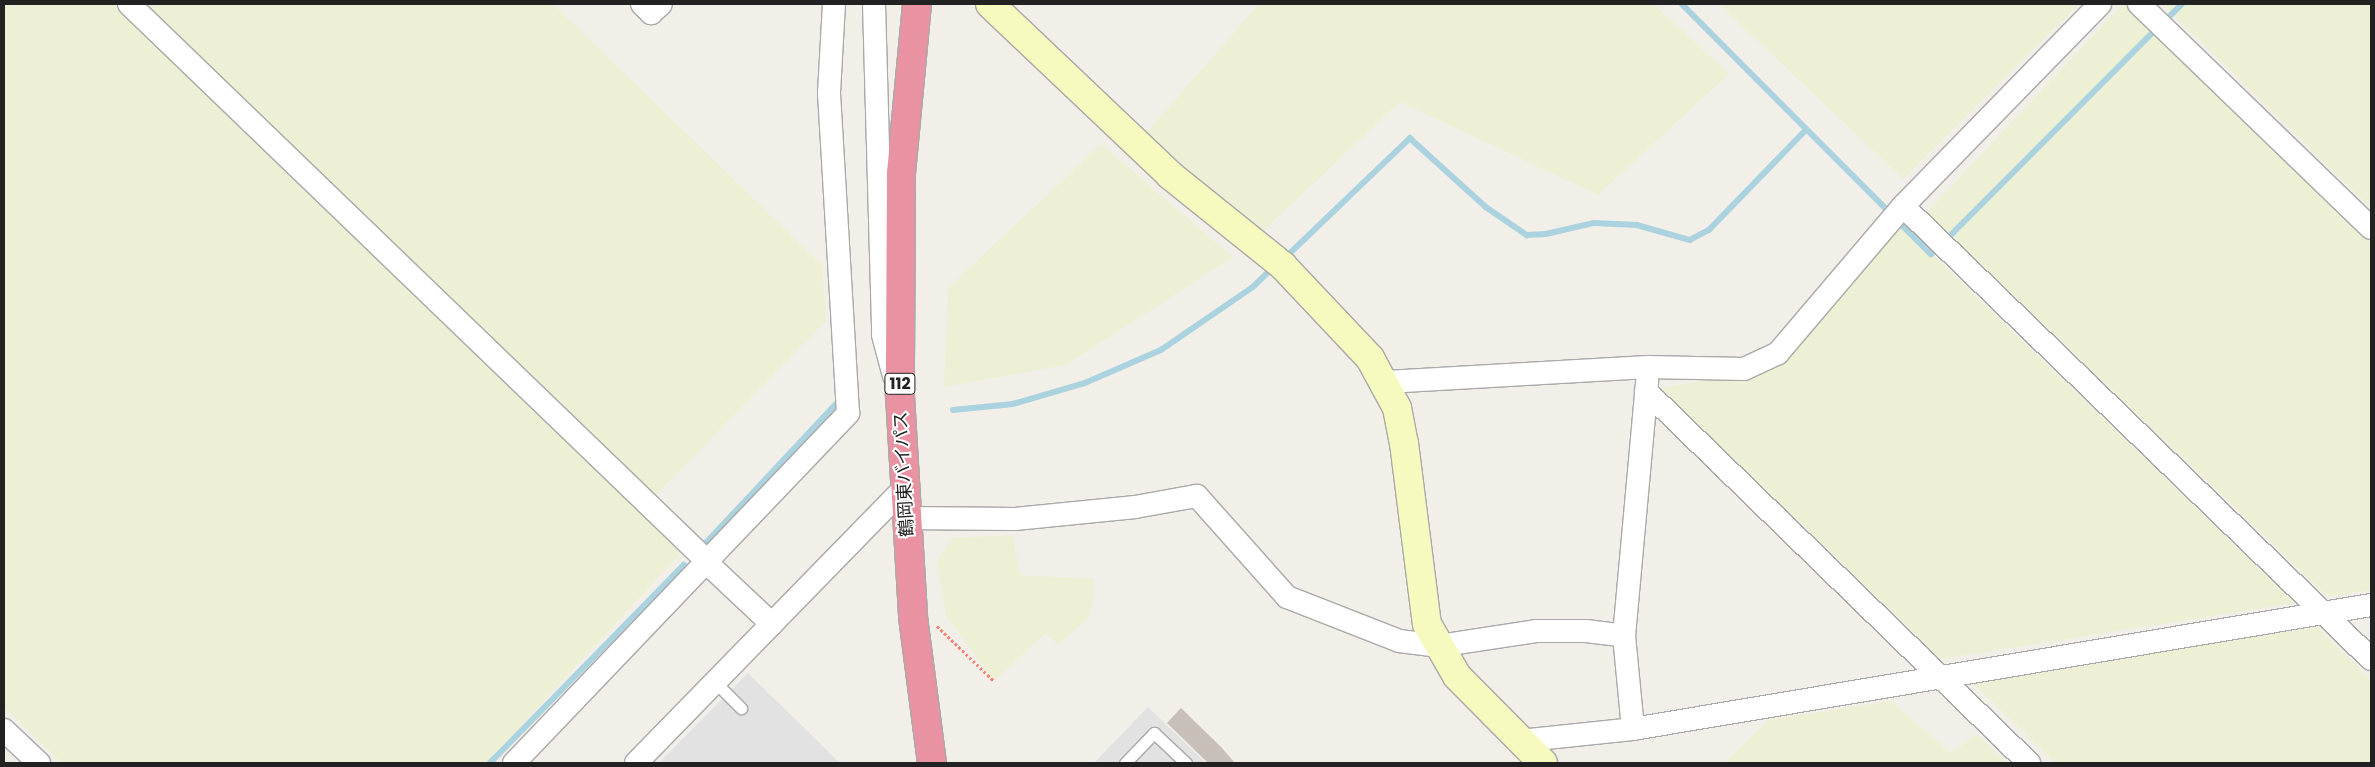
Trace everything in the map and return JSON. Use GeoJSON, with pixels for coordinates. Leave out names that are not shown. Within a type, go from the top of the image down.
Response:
{"type":"FeatureCollection","features":[{"type":"Feature","properties":{"kind":"highway","name":"鶴岡東バイパス"},"geometry":{"type":"LineString","coordinates":[[917,4],[901,174],[900,396],[903,489],[913,617],[932,763]]}},
{"type":"Feature","properties":{"kind":"street"},"geometry":{"type":"LineString","coordinates":[[129,4],[772,624]]}},
{"type":"Feature","properties":{"kind":"street"},"geometry":{"type":"LineString","coordinates":[[642,4],[651,13],[660,4]]}},
{"type":"Feature","properties":{"kind":"street"},"geometry":{"type":"LineString","coordinates":[[514,763],[708,562],[848,413],[829,93],[834,4]]}},
{"type":"Feature","properties":{"kind":"street"},"geometry":{"type":"LineString","coordinates":[[874,4],[883,335],[900,396]]}},
{"type":"Feature","properties":{"kind":"street"},"geometry":{"type":"LineString","coordinates":[[990,4],[1170,175],[1283,266],[1352,336],[1386,382],[1397,408],[1404,443],[1427,624],[1457,676],[1525,754],[1633,729],[2371,605]]}},
{"type":"Feature","properties":{"kind":"street"},"geometry":{"type":"LineString","coordinates":[[1386,382],[1648,367],[1744,369],[1778,353],[1903,206],[2100,4]]}},
{"type":"Feature","properties":{"kind":"street"},"geometry":{"type":"LineString","coordinates":[[2139,4],[2371,228]]}},
{"type":"Feature","properties":{"kind":"street"},"geometry":{"type":"LineString","coordinates":[[1903,206],[2371,659]]}},
{"type":"Feature","properties":{"kind":"street"},"geometry":{"type":"LineString","coordinates":[[1633,729],[1624,636],[1648,367]]}},
{"type":"Feature","properties":{"kind":"street"},"geometry":{"type":"LineString","coordinates":[[1646,392],[1938,677],[2029,763]]}},
{"type":"Feature","properties":{"kind":"street"},"geometry":{"type":"LineString","coordinates":[[636,763],[903,489]]}},
{"type":"Feature","properties":{"kind":"street"},"geometry":{"type":"LineString","coordinates":[[905,518],[1015,519],[1135,507],[1197,496],[1287,597],[1399,641],[1438,646],[1536,631],[1586,631],[1624,636]]}},
{"type":"Feature","properties":{"kind":"street"},"geometry":{"type":"LineString","coordinates":[[4,730],[39,763]]}},
{"type":"Feature","properties":{"kind":"lane"},"geometry":{"type":"LineString","coordinates":[[715,682],[741,708]]}},
{"type":"Feature","properties":{"kind":"lane"},"geometry":{"type":"LineString","coordinates":[[1125,763],[1154,733],[1186,763]]}},
{"type":"Feature","properties":{"kind":"path"},"geometry":{"type":"LineString","coordinates":[[937,626],[994,681]]}},
{"type":"Feature","properties":{"kind":"green space"},"geometry":{"type":"Polygon","coordinates":[[[4,4],[115,4],[683,551],[486,763],[62,763],[4,707],[4,4]]]}},
{"type":"Feature","properties":{"kind":"green space"},"geometry":{"type":"Polygon","coordinates":[[[146,4],[553,4],[822,265],[826,321],[656,495],[146,4]]]}},
{"type":"Feature","properties":{"kind":"green space"},"geometry":{"type":"Polygon","coordinates":[[[1259,4],[1654,4],[1729,74],[1598,195],[1400,102],[1260,234],[1147,132],[1259,4]]]}},
{"type":"Feature","properties":{"kind":"green space"},"geometry":{"type":"Polygon","coordinates":[[[1719,4],[2079,4],[1903,179],[1719,4]]]}},
{"type":"Feature","properties":{"kind":"green space"},"geometry":{"type":"Polygon","coordinates":[[[2123,4],[2371,242],[2371,590],[2328,597],[1927,212],[2123,4]]]}},
{"type":"Feature","properties":{"kind":"green space"},"geometry":{"type":"Polygon","coordinates":[[[2162,4],[2371,4],[2371,208],[2162,4]]]}},
{"type":"Feature","properties":{"kind":"green space"},"geometry":{"type":"Polygon","coordinates":[[[1101,144],[1233,257],[1066,365],[944,387],[948,288],[1101,144]]]}},
{"type":"Feature","properties":{"kind":"green space"},"geometry":{"type":"Polygon","coordinates":[[[1899,222],[2295,603],[1941,659],[1661,388],[1769,371],[1899,222]]]}},
{"type":"Feature","properties":{"kind":"green space"},"geometry":{"type":"Polygon","coordinates":[[[1013,535],[1020,575],[1094,579],[1094,593],[1089,618],[1058,645],[1045,634],[994,681],[946,616],[937,561],[953,538],[1013,535]]]}},
{"type":"Feature","properties":{"kind":"green space"},"geometry":{"type":"Polygon","coordinates":[[[2317,627],[2371,680],[2371,763],[2055,763],[1972,682],[2317,627]]]}},
{"type":"Feature","properties":{"kind":"green space"},"geometry":{"type":"Polygon","coordinates":[[[1891,701],[1951,753],[1977,734],[2007,763],[1724,763],[1769,720],[1891,701]]]}},
{"type":"Feature","properties":{"kind":"shaded area"},"geometry":{"type":"Polygon","coordinates":[[[748,673],[840,763],[659,763],[748,673]]]}},
{"type":"Feature","properties":{"kind":"shaded area"},"geometry":{"type":"Polygon","coordinates":[[[1148,707],[1206,763],[1094,763],[1148,707]]]}},
{"type":"Feature","properties":{"kind":"building"},"geometry":{"type":"Polygon","coordinates":[[[1181,708],[1235,763],[1208,763],[1167,723],[1181,708]]]}},
{"type":"Feature","properties":{"kind":"waterway"},"geometry":{"type":"LineString","coordinates":[[1682,4],[1890,213]]}},
{"type":"Feature","properties":{"kind":"waterway"},"geometry":{"type":"LineString","coordinates":[[2164,22],[2182,4]]}},
{"type":"Feature","properties":{"kind":"waterway"},"geometry":{"type":"LineString","coordinates":[[1945,241],[2157,28]]}},
{"type":"Feature","properties":{"kind":"waterway"},"geometry":{"type":"LineString","coordinates":[[1285,258],[1410,138],[1486,207],[1527,235],[1546,234],[1594,223],[1637,225],[1690,240],[1709,230],[1806,130]]}},
{"type":"Feature","properties":{"kind":"waterway"},"geometry":{"type":"LineString","coordinates":[[1898,221],[1931,254],[1938,247]]}},
{"type":"Feature","properties":{"kind":"waterway"},"geometry":{"type":"LineString","coordinates":[[953,410],[1013,404],[1085,383],[1161,350],[1253,287],[1274,267]]}},
{"type":"Feature","properties":{"kind":"waterway"},"geometry":{"type":"LineString","coordinates":[[706,543],[836,404]]}},
{"type":"Feature","properties":{"kind":"waterway"},"geometry":{"type":"LineString","coordinates":[[490,763],[684,565]]}}]}
